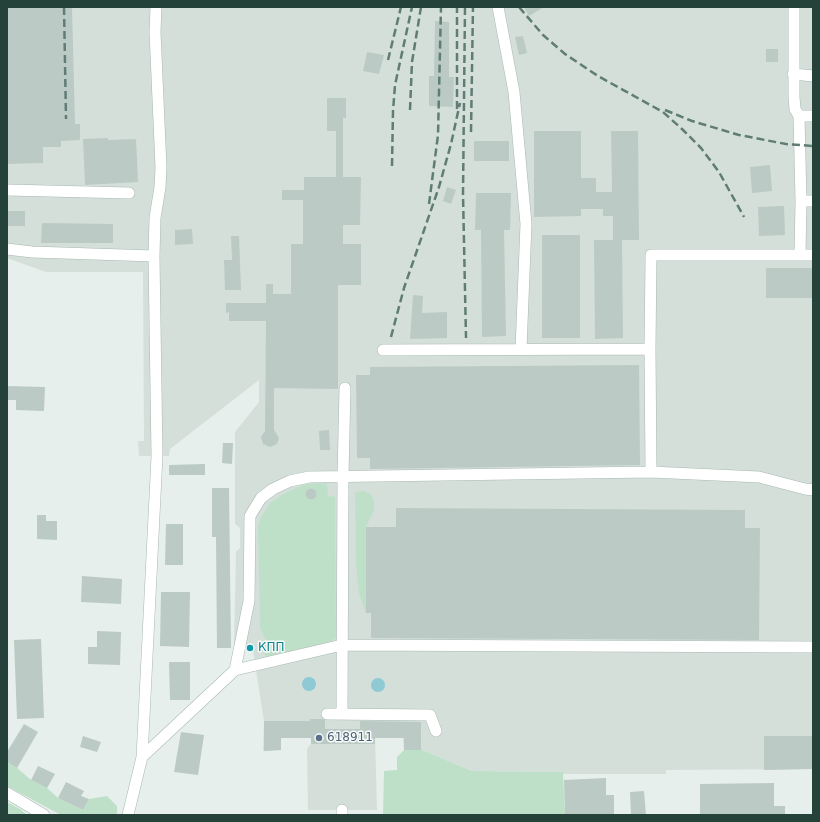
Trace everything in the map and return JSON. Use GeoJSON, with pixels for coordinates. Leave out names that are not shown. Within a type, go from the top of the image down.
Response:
{"type":"FeatureCollection","features":[{"type":"Feature","properties":{"kind":"street"},"geometry":{"type":"LineString","coordinates":[[128,815],[142,758],[157,456],[154,256],[155,218],[160,187],[160,168],[155,32],[156,7]]}},
{"type":"Feature","properties":{"kind":"street"},"geometry":{"type":"LineString","coordinates":[[498,7],[514,92],[526,224],[521,349]]}},
{"type":"Feature","properties":{"kind":"street"},"geometry":{"type":"LineString","coordinates":[[794,7],[793,74],[795,109],[799,116],[801,201],[800,255]]}},
{"type":"Feature","properties":{"kind":"street"},"geometry":{"type":"LineString","coordinates":[[793,74],[813,76]]}},
{"type":"Feature","properties":{"kind":"street"},"geometry":{"type":"LineString","coordinates":[[799,116],[813,116]]}},
{"type":"Feature","properties":{"kind":"street"},"geometry":{"type":"LineString","coordinates":[[7,190],[129,193]]}},
{"type":"Feature","properties":{"kind":"street"},"geometry":{"type":"LineString","coordinates":[[801,201],[813,201]]}},
{"type":"Feature","properties":{"kind":"street"},"geometry":{"type":"LineString","coordinates":[[7,249],[32,252],[154,256]]}},
{"type":"Feature","properties":{"kind":"street"},"geometry":{"type":"LineString","coordinates":[[651,472],[651,255],[813,255]]}},
{"type":"Feature","properties":{"kind":"street"},"geometry":{"type":"LineString","coordinates":[[383,350],[650,349]]}},
{"type":"Feature","properties":{"kind":"street"},"geometry":{"type":"LineString","coordinates":[[342,714],[345,388]]}},
{"type":"Feature","properties":{"kind":"street"},"geometry":{"type":"LineString","coordinates":[[235,670],[249,601],[249,524],[256,504],[273,489],[290,481],[309,477],[343,476],[651,472],[759,477],[813,490]]}},
{"type":"Feature","properties":{"kind":"street"},"geometry":{"type":"LineString","coordinates":[[142,758],[235,670],[342,645],[813,647]]}},
{"type":"Feature","properties":{"kind":"street"},"geometry":{"type":"LineString","coordinates":[[327,714],[430,715],[436,731]]}},
{"type":"Feature","properties":{"kind":"street"},"geometry":{"type":"LineString","coordinates":[[7,793],[44,815]]}},
{"type":"Feature","properties":{"kind":"shaded area"},"geometry":{"type":"Polygon","coordinates":[[[7,7],[813,7],[813,769],[666,770],[666,774],[563,774],[563,772],[472,771],[422,750],[404,750],[403,738],[375,738],[377,810],[308,810],[307,749],[311,744],[311,738],[281,738],[281,750],[263,751],[264,721],[253,651],[234,643],[236,552],[240,548],[240,528],[235,524],[235,432],[259,402],[259,380],[170,449],[169,456],[139,456],[138,441],[144,441],[143,272],[46,272],[7,258],[7,7]]]}},
{"type":"Feature","properties":{"kind":"green space"},"geometry":{"type":"Polygon","coordinates":[[[327,483],[328,496],[335,497],[336,638],[330,642],[266,657],[262,645],[266,641],[260,627],[258,527],[261,517],[270,503],[285,493],[306,484],[327,483]]]}},
{"type":"Feature","properties":{"kind":"green space"},"geometry":{"type":"Polygon","coordinates":[[[364,491],[370,494],[374,499],[374,510],[366,527],[366,613],[359,593],[356,565],[355,492],[364,491]]]}},
{"type":"Feature","properties":{"kind":"green space"},"geometry":{"type":"Polygon","coordinates":[[[404,750],[422,750],[472,771],[563,772],[565,815],[383,815],[384,771],[397,770],[397,757],[404,750]]]}},
{"type":"Feature","properties":{"kind":"green space"},"geometry":{"type":"Polygon","coordinates":[[[7,762],[31,780],[47,788],[58,798],[83,810],[89,799],[107,796],[117,806],[117,815],[61,815],[7,786],[7,762]]]}},
{"type":"Feature","properties":{"kind":"green space"},"geometry":{"type":"Polygon","coordinates":[[[7,802],[20,809],[27,815],[7,815],[7,802]]]}},
{"type":"Feature","properties":{"kind":"water"},"geometry":{"type":"Polygon","coordinates":[[[306,677],[312,677],[316,681],[316,687],[312,691],[306,691],[302,687],[302,681],[306,677]]]}},
{"type":"Feature","properties":{"kind":"water"},"geometry":{"type":"Polygon","coordinates":[[[375,678],[381,678],[385,682],[385,688],[381,692],[375,692],[371,688],[371,682],[375,678]]]}},
{"type":"Feature","properties":{"kind":"building"},"geometry":{"type":"Polygon","coordinates":[[[7,7],[72,7],[75,124],[80,124],[80,140],[61,141],[61,147],[43,147],[43,163],[7,164],[7,7]]]}},
{"type":"Feature","properties":{"kind":"building"},"geometry":{"type":"Polygon","coordinates":[[[524,7],[544,7],[529,16],[524,7]]]}},
{"type":"Feature","properties":{"kind":"building"},"geometry":{"type":"Polygon","coordinates":[[[435,21],[449,22],[449,77],[454,77],[453,107],[429,106],[429,76],[434,76],[435,21]]]}},
{"type":"Feature","properties":{"kind":"building"},"geometry":{"type":"Polygon","coordinates":[[[523,36],[527,53],[519,55],[515,37],[523,36]]]}},
{"type":"Feature","properties":{"kind":"building"},"geometry":{"type":"Polygon","coordinates":[[[766,49],[778,49],[778,62],[766,62],[766,49]]]}},
{"type":"Feature","properties":{"kind":"building"},"geometry":{"type":"Polygon","coordinates":[[[367,52],[384,55],[379,74],[363,71],[367,52]]]}},
{"type":"Feature","properties":{"kind":"building"},"geometry":{"type":"Polygon","coordinates":[[[327,98],[346,98],[346,118],[343,118],[343,177],[361,177],[360,225],[343,225],[343,244],[361,244],[361,285],[338,285],[338,389],[274,388],[274,430],[279,438],[277,444],[270,447],[263,444],[261,437],[265,431],[266,321],[229,321],[229,312],[226,313],[226,303],[266,303],[266,284],[273,284],[273,294],[291,294],[291,244],[303,244],[303,200],[282,200],[282,190],[304,190],[304,177],[336,177],[336,131],[327,131],[327,98]]]}},
{"type":"Feature","properties":{"kind":"building"},"geometry":{"type":"Polygon","coordinates":[[[534,131],[581,131],[581,178],[596,178],[596,192],[612,192],[611,131],[638,131],[639,240],[622,240],[623,338],[595,339],[594,240],[613,240],[613,216],[603,216],[603,209],[581,209],[581,216],[534,217],[534,131]]]}},
{"type":"Feature","properties":{"kind":"building"},"geometry":{"type":"Polygon","coordinates":[[[108,138],[108,140],[136,139],[138,182],[85,185],[83,139],[108,138]]]}},
{"type":"Feature","properties":{"kind":"building"},"geometry":{"type":"Polygon","coordinates":[[[474,141],[509,141],[509,161],[474,161],[474,141]]]}},
{"type":"Feature","properties":{"kind":"building"},"geometry":{"type":"Polygon","coordinates":[[[770,165],[772,191],[752,193],[750,167],[770,165]]]}},
{"type":"Feature","properties":{"kind":"building"},"geometry":{"type":"Polygon","coordinates":[[[447,187],[456,190],[451,204],[443,201],[447,187]]]}},
{"type":"Feature","properties":{"kind":"building"},"geometry":{"type":"Polygon","coordinates":[[[476,193],[511,193],[510,230],[504,230],[506,336],[482,337],[481,230],[475,230],[476,193]]]}},
{"type":"Feature","properties":{"kind":"building"},"geometry":{"type":"Polygon","coordinates":[[[784,206],[785,235],[759,236],[758,207],[784,206]]]}},
{"type":"Feature","properties":{"kind":"building"},"geometry":{"type":"Polygon","coordinates":[[[7,211],[25,211],[25,226],[7,226],[7,211]]]}},
{"type":"Feature","properties":{"kind":"building"},"geometry":{"type":"Polygon","coordinates":[[[42,223],[113,224],[113,243],[41,243],[42,223]]]}},
{"type":"Feature","properties":{"kind":"building"},"geometry":{"type":"Polygon","coordinates":[[[192,229],[193,244],[175,245],[175,230],[192,229]]]}},
{"type":"Feature","properties":{"kind":"building"},"geometry":{"type":"Polygon","coordinates":[[[542,235],[580,235],[580,338],[542,338],[542,235]]]}},
{"type":"Feature","properties":{"kind":"building"},"geometry":{"type":"Polygon","coordinates":[[[231,236],[239,236],[241,290],[225,290],[224,260],[232,260],[231,236]]]}},
{"type":"Feature","properties":{"kind":"building"},"geometry":{"type":"Polygon","coordinates":[[[766,268],[813,268],[813,298],[766,298],[766,268]]]}},
{"type":"Feature","properties":{"kind":"building"},"geometry":{"type":"Polygon","coordinates":[[[413,295],[423,296],[422,313],[447,312],[447,338],[410,339],[413,295]]]}},
{"type":"Feature","properties":{"kind":"building"},"geometry":{"type":"Polygon","coordinates":[[[639,365],[640,465],[370,469],[370,458],[357,458],[356,375],[370,375],[370,367],[639,365]]]}},
{"type":"Feature","properties":{"kind":"building"},"geometry":{"type":"Polygon","coordinates":[[[7,386],[45,387],[44,411],[16,410],[16,400],[7,400],[7,386]]]}},
{"type":"Feature","properties":{"kind":"building"},"geometry":{"type":"Polygon","coordinates":[[[329,430],[330,450],[320,450],[319,431],[329,430]]]}},
{"type":"Feature","properties":{"kind":"building"},"geometry":{"type":"Polygon","coordinates":[[[223,443],[233,443],[232,464],[222,463],[223,443]]]}},
{"type":"Feature","properties":{"kind":"building"},"geometry":{"type":"Polygon","coordinates":[[[205,464],[205,475],[169,475],[169,465],[205,464]]]}},
{"type":"Feature","properties":{"kind":"building"},"geometry":{"type":"Polygon","coordinates":[[[212,488],[229,488],[231,648],[217,648],[216,537],[212,537],[212,488]]]}},
{"type":"Feature","properties":{"kind":"building"},"geometry":{"type":"Polygon","coordinates":[[[309,489],[313,489],[315,490],[315,498],[309,499],[306,496],[306,492],[309,489]]]}},
{"type":"Feature","properties":{"kind":"building"},"geometry":{"type":"Polygon","coordinates":[[[396,508],[745,510],[745,528],[760,528],[759,640],[371,638],[371,613],[366,613],[366,527],[396,527],[396,508]]]}},
{"type":"Feature","properties":{"kind":"building"},"geometry":{"type":"Polygon","coordinates":[[[37,515],[46,515],[46,521],[57,521],[57,540],[37,539],[37,515]]]}},
{"type":"Feature","properties":{"kind":"building"},"geometry":{"type":"Polygon","coordinates":[[[166,524],[183,524],[183,565],[165,565],[166,524]]]}},
{"type":"Feature","properties":{"kind":"building"},"geometry":{"type":"Polygon","coordinates":[[[82,576],[122,579],[121,604],[81,602],[82,576]]]}},
{"type":"Feature","properties":{"kind":"building"},"geometry":{"type":"Polygon","coordinates":[[[161,592],[190,592],[189,647],[160,646],[161,592]]]}},
{"type":"Feature","properties":{"kind":"building"},"geometry":{"type":"Polygon","coordinates":[[[97,631],[121,632],[120,665],[88,664],[88,647],[97,647],[97,631]]]}},
{"type":"Feature","properties":{"kind":"building"},"geometry":{"type":"Polygon","coordinates":[[[41,639],[44,718],[17,719],[14,640],[41,639]]]}},
{"type":"Feature","properties":{"kind":"building"},"geometry":{"type":"Polygon","coordinates":[[[169,662],[190,662],[190,700],[170,700],[169,662]]]}},
{"type":"Feature","properties":{"kind":"building"},"geometry":{"type":"Polygon","coordinates":[[[310,719],[325,720],[325,729],[360,729],[360,721],[421,722],[421,750],[404,750],[404,738],[375,738],[375,744],[311,744],[311,738],[281,738],[281,750],[264,751],[264,721],[310,721],[310,719]]]}},
{"type":"Feature","properties":{"kind":"building"},"geometry":{"type":"Polygon","coordinates":[[[24,724],[38,732],[17,768],[7,762],[7,752],[24,724]]]}},
{"type":"Feature","properties":{"kind":"building"},"geometry":{"type":"Polygon","coordinates":[[[181,732],[204,735],[198,775],[174,772],[181,732]]]}},
{"type":"Feature","properties":{"kind":"building"},"geometry":{"type":"Polygon","coordinates":[[[83,736],[101,742],[97,752],[80,747],[83,736]]]}},
{"type":"Feature","properties":{"kind":"building"},"geometry":{"type":"Polygon","coordinates":[[[764,736],[813,736],[813,769],[764,770],[764,736]]]}},
{"type":"Feature","properties":{"kind":"building"},"geometry":{"type":"Polygon","coordinates":[[[38,766],[55,774],[47,788],[31,780],[38,766]]]}},
{"type":"Feature","properties":{"kind":"building"},"geometry":{"type":"Polygon","coordinates":[[[606,778],[606,795],[614,795],[614,815],[565,815],[564,780],[606,778]]]}},
{"type":"Feature","properties":{"kind":"building"},"geometry":{"type":"Polygon","coordinates":[[[66,782],[84,791],[81,796],[89,799],[83,810],[58,798],[66,782]]]}},
{"type":"Feature","properties":{"kind":"building"},"geometry":{"type":"Polygon","coordinates":[[[774,783],[774,806],[785,806],[785,815],[700,815],[700,784],[774,783]]]}},
{"type":"Feature","properties":{"kind":"building"},"geometry":{"type":"Polygon","coordinates":[[[644,791],[646,815],[631,815],[630,792],[644,791]]]}},
{"type":"Feature","properties":{"kind":"railway"},"geometry":{"type":"LineString","coordinates":[[64,7],[66,119]]}},
{"type":"Feature","properties":{"kind":"railway"},"geometry":{"type":"LineString","coordinates":[[388,60],[401,7]]}},
{"type":"Feature","properties":{"kind":"railway"},"geometry":{"type":"LineString","coordinates":[[392,166],[395,85],[412,7]]}},
{"type":"Feature","properties":{"kind":"railway"},"geometry":{"type":"LineString","coordinates":[[410,110],[412,62],[421,7]]}},
{"type":"Feature","properties":{"kind":"railway"},"geometry":{"type":"LineString","coordinates":[[429,204],[438,135],[441,7]]}},
{"type":"Feature","properties":{"kind":"railway"},"geometry":{"type":"LineString","coordinates":[[457,7],[457,109]]}},
{"type":"Feature","properties":{"kind":"railway"},"geometry":{"type":"LineString","coordinates":[[465,7],[463,194],[466,338]]}},
{"type":"Feature","properties":{"kind":"railway"},"geometry":{"type":"LineString","coordinates":[[471,132],[473,7]]}},
{"type":"Feature","properties":{"kind":"railway"},"geometry":{"type":"LineString","coordinates":[[519,7],[543,35],[565,54],[598,76],[663,112],[682,129],[701,148],[719,172],[744,217]]}},
{"type":"Feature","properties":{"kind":"railway"},"geometry":{"type":"LineString","coordinates":[[391,337],[404,288],[439,187],[451,144],[460,103]]}},
{"type":"Feature","properties":{"kind":"railway"},"geometry":{"type":"LineString","coordinates":[[665,110],[692,121],[739,135],[786,144],[813,146]]}},
{"type":"Feature","properties":{"kind":"place","name":"КПП"},"geometry":{"type":"Point","coordinates":[250,648]}},
{"type":"Feature","properties":{"kind":"place","name":"618911"},"geometry":{"type":"Point","coordinates":[319,738]}}]}
